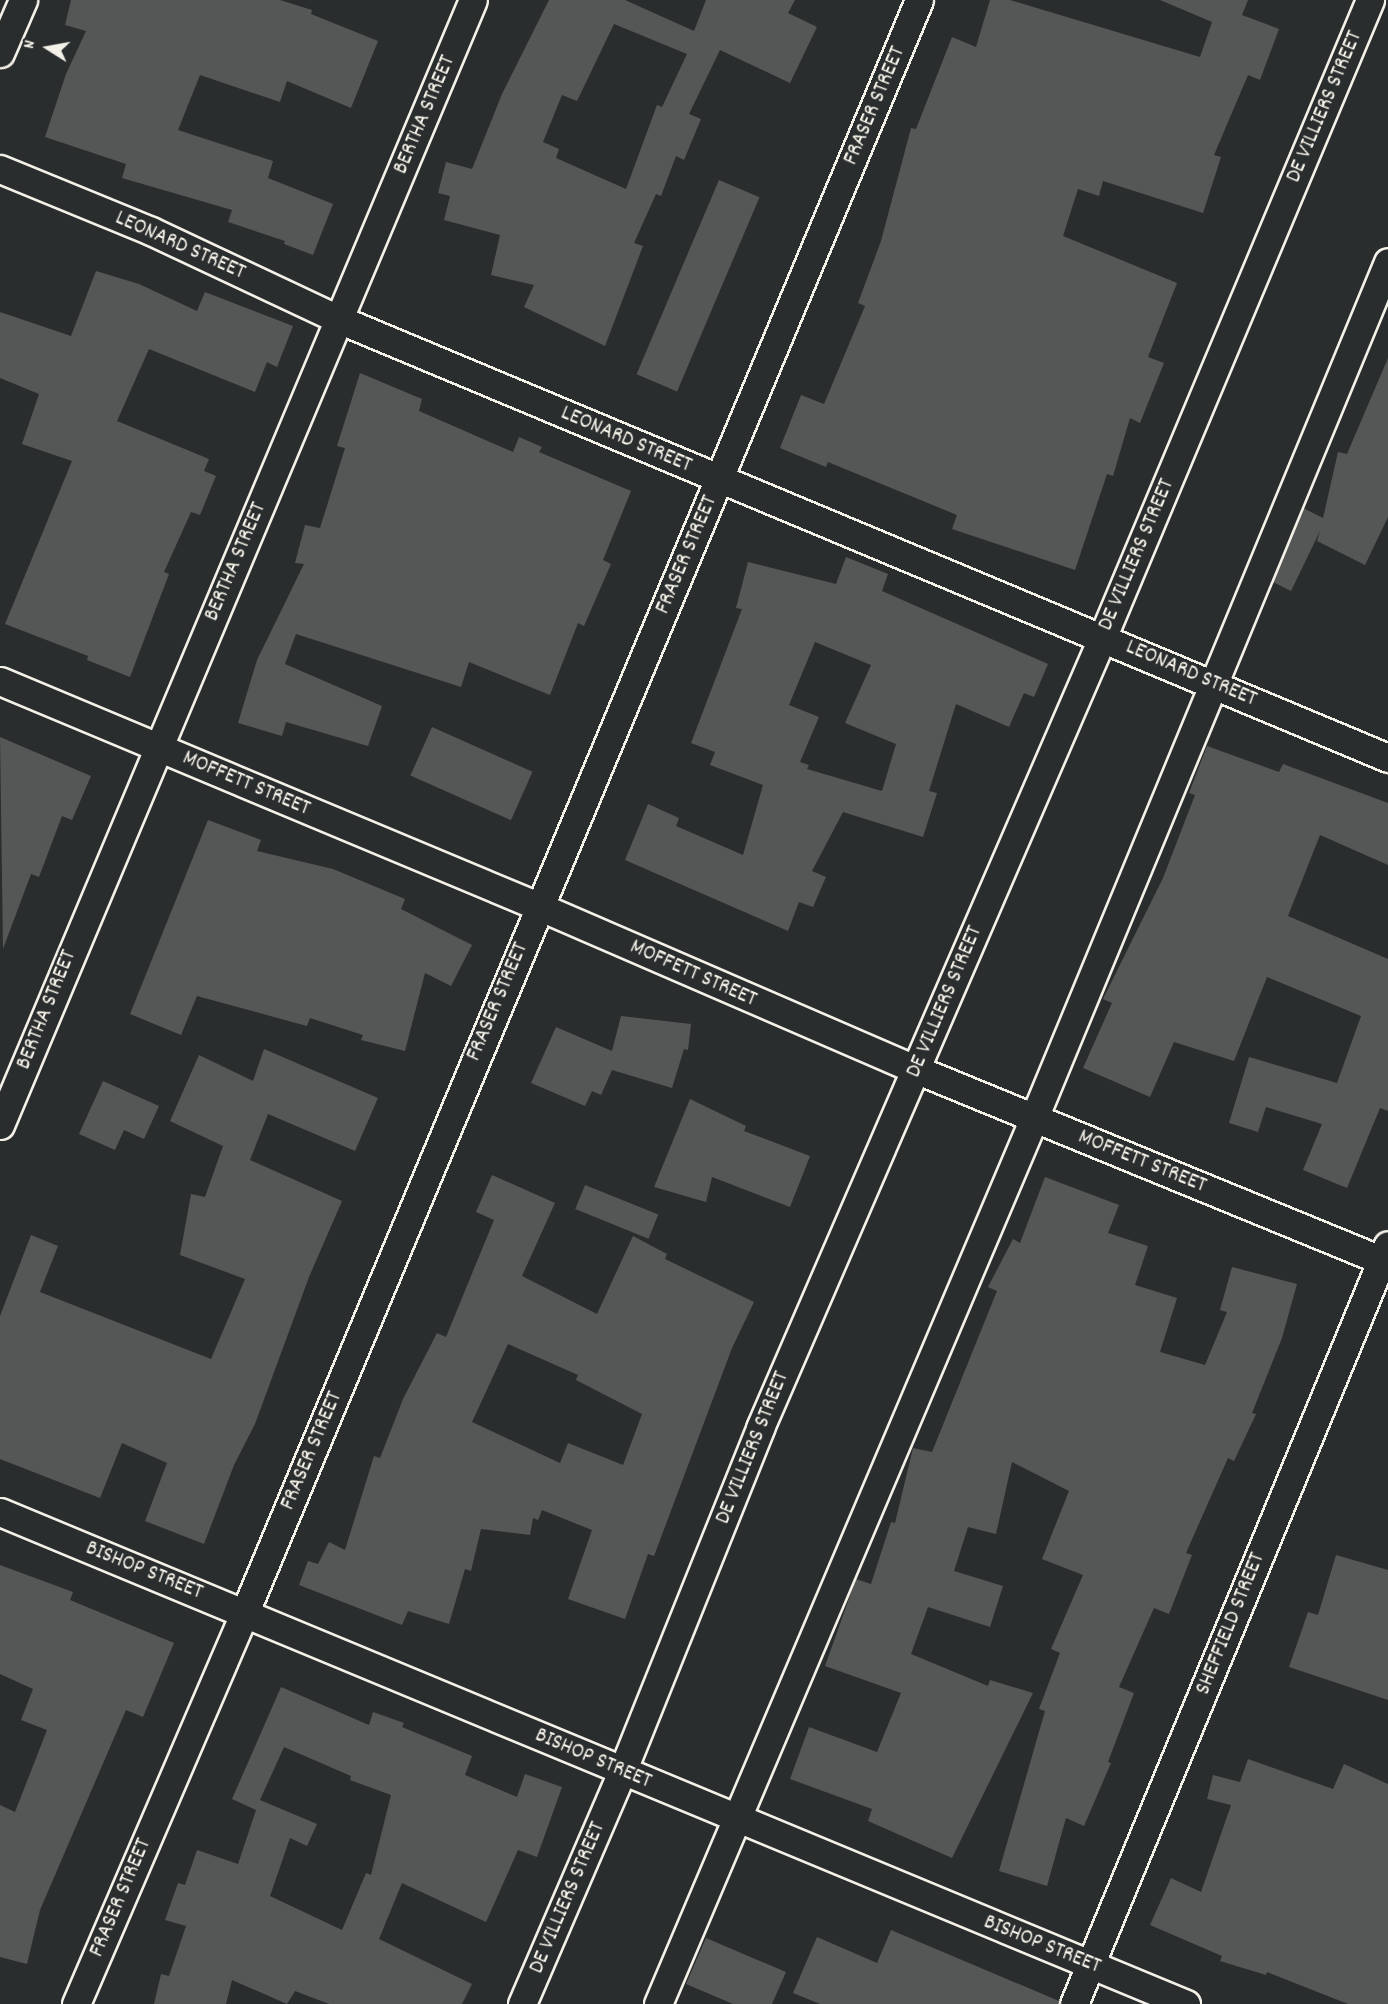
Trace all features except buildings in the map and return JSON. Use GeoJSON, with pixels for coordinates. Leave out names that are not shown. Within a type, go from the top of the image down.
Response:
{"type":"FeatureCollection","features":[{"type":"Feature","properties":{"kind":"street"},"geometry":{"type":"LineString","coordinates":[[0,54],[23,0]]}},
{"type":"Feature","properties":{"kind":"street","name":"BERTHA STREET"},"geometry":{"type":"LineString","coordinates":[[0,1125],[473,0]]}},
{"type":"Feature","properties":{"kind":"street","name":"FRASER STREET"},"geometry":{"type":"LineString","coordinates":[[76,2004],[245,1612],[538,906],[919,0]]}},
{"type":"Feature","properties":{"kind":"street","name":"DE VILLIERS STREET"},"geometry":{"type":"LineString","coordinates":[[522,2004],[622,1772],[760,1428],[1103,636],[1370,0]]}},
{"type":"Feature","properties":{"kind":"street","name":"LEONARD STREET"},"geometry":{"type":"LineString","coordinates":[[0,169],[152,231],[338,319],[719,479],[1103,636],[1388,758]]}},
{"type":"Feature","properties":{"kind":"street"},"geometry":{"type":"LineString","coordinates":[[658,2004],[1034,1118],[1388,262]]}},
{"type":"Feature","properties":{"kind":"street","name":"MOFFETT STREET"},"geometry":{"type":"LineString","coordinates":[[0,681],[538,906],[915,1069],[1386,1256]]}},
{"type":"Feature","properties":{"kind":"street","name":"SHEFFIELD STREET"},"geometry":{"type":"LineString","coordinates":[[1074,2004],[1386,1256]]}},
{"type":"Feature","properties":{"kind":"street","name":"BISHOP STREET"},"geometry":{"type":"LineString","coordinates":[[0,1512],[245,1612],[622,1772],[1186,2004]]}}]}
